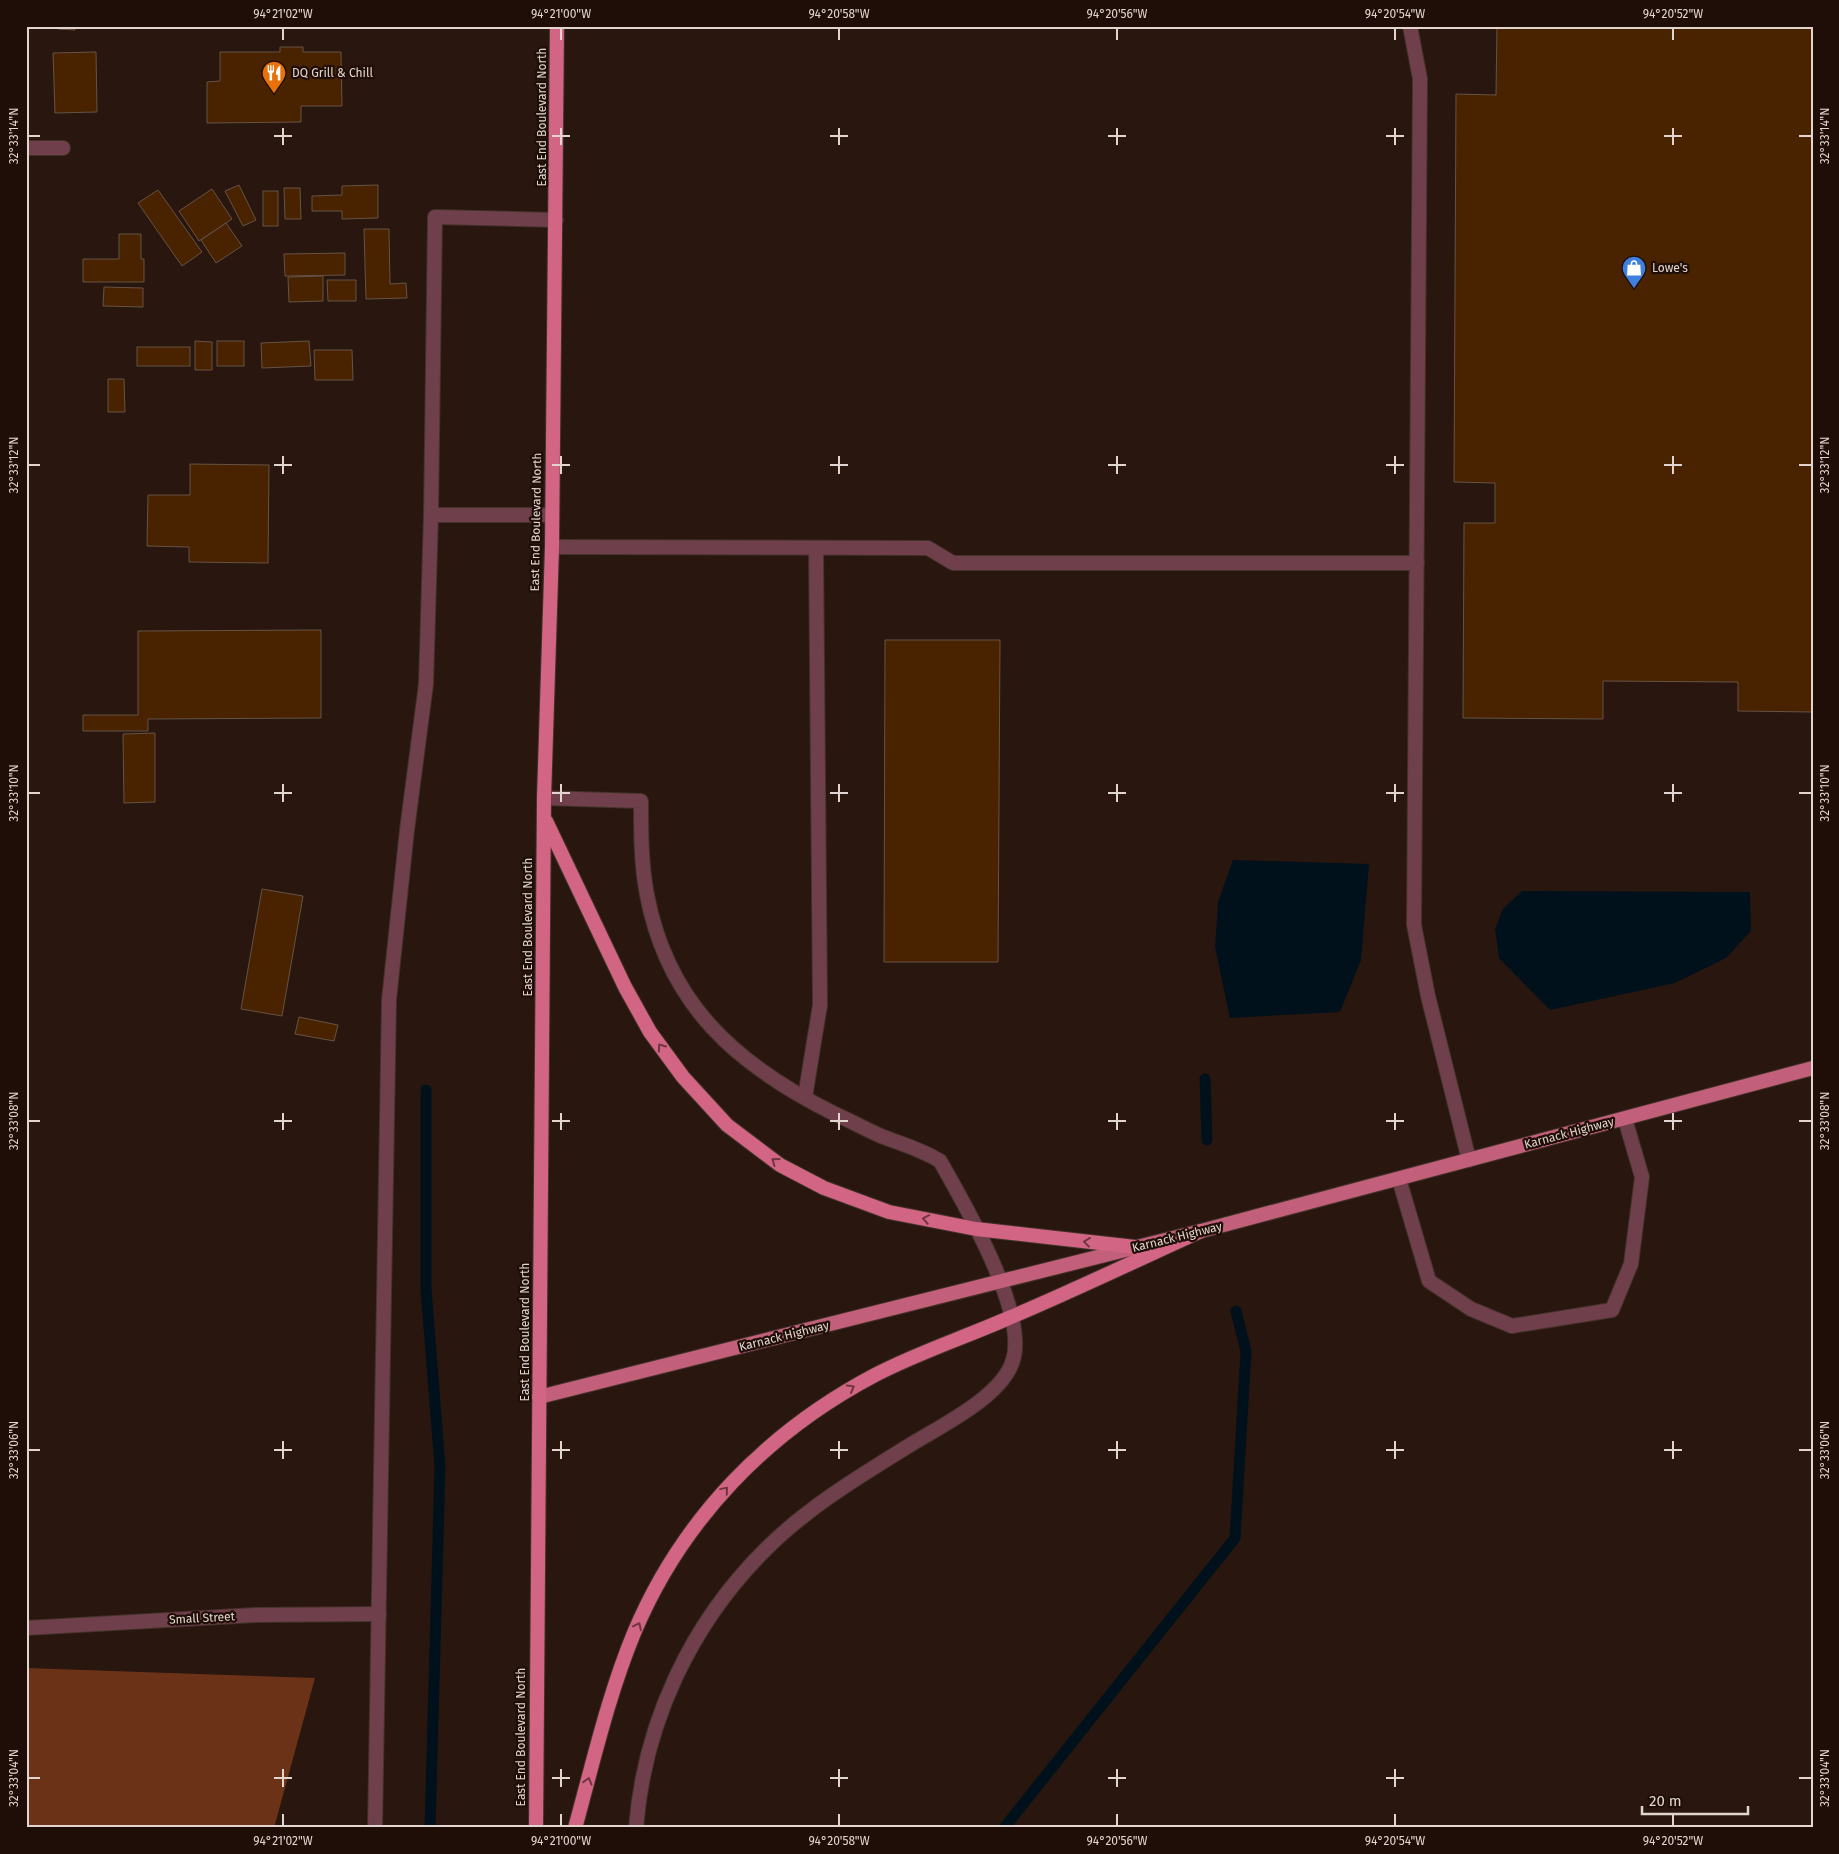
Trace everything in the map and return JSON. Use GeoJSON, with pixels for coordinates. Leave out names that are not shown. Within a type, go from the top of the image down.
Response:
{"type":"FeatureCollection","features":[{"type":"Feature","properties":{"kind":"highway","name":"East End Boulevard North"},"geometry":{"type":"LineString","coordinates":[[536,1828],[544,798],[552,547],[557,26]]}},
{"type":"Feature","properties":{"kind":"highway"},"geometry":{"type":"LineString","coordinates":[[544,818],[625,987],[650,1032],[683,1077],[726,1124],[780,1165],[824,1188],[889,1212],[976,1228],[1135,1248]]}},
{"type":"Feature","properties":{"kind":"highway"},"geometry":{"type":"LineString","coordinates":[[575,1828],[614,1688],[634,1632],[677,1552],[731,1483],[763,1451],[792,1427],[838,1396],[912,1358],[1011,1317],[1200,1231]]}},
{"type":"Feature","properties":{"kind":"main road","name":"Karnack Highway"},"geometry":{"type":"LineString","coordinates":[[539,1397],[1135,1248],[1813,1068]]}},
{"type":"Feature","properties":{"kind":"street"},"geometry":{"type":"LineString","coordinates":[[1410,26],[1420,79],[1414,925],[1428,996],[1469,1160]]}},
{"type":"Feature","properties":{"kind":"street"},"geometry":{"type":"LineString","coordinates":[[26,148],[63,148]]}},
{"type":"Feature","properties":{"kind":"street"},"geometry":{"type":"LineString","coordinates":[[375,1828],[389,1000],[407,830],[426,684],[431,515],[435,217],[556,220]]}},
{"type":"Feature","properties":{"kind":"street"},"geometry":{"type":"LineString","coordinates":[[431,515],[551,515]]}},
{"type":"Feature","properties":{"kind":"street"},"geometry":{"type":"LineString","coordinates":[[552,547],[928,548],[953,563],[1417,563]]}},
{"type":"Feature","properties":{"kind":"street"},"geometry":{"type":"LineString","coordinates":[[805,1097],[820,1004],[816,548]]}},
{"type":"Feature","properties":{"kind":"street"},"geometry":{"type":"LineString","coordinates":[[544,798],[641,801],[642,859],[647,895],[655,930],[668,965],[685,995],[712,1029],[747,1060],[805,1097],[881,1136],[922,1150],[940,1161],[976,1228],[1001,1281],[1016,1339],[1014,1358],[1009,1372],[1000,1384],[948,1421],[862,1475],[814,1508],[767,1548],[732,1585],[702,1629],[674,1680],[654,1726],[644,1767],[636,1828]]}},
{"type":"Feature","properties":{"kind":"street"},"geometry":{"type":"LineString","coordinates":[[1399,1179],[1429,1281],[1471,1309],[1512,1326],[1612,1310],[1631,1264],[1642,1176],[1624,1119]]}},
{"type":"Feature","properties":{"kind":"street","name":"Small Street"},"geometry":{"type":"LineString","coordinates":[[26,1628],[254,1615],[379,1614]]}},
{"type":"Feature","properties":{"kind":"shaded area"},"geometry":{"type":"Polygon","coordinates":[[[26,1668],[315,1678],[274,1828],[26,1828],[26,1668]]]}},
{"type":"Feature","properties":{"kind":"water"},"geometry":{"type":"Polygon","coordinates":[[[1233,860],[1369,864],[1361,960],[1340,1012],[1230,1018],[1215,947],[1218,902],[1233,860]]]}},
{"type":"Feature","properties":{"kind":"water"},"geometry":{"type":"Polygon","coordinates":[[[1522,891],[1750,892],[1751,931],[1726,958],[1675,983],[1550,1010],[1499,958],[1495,929],[1503,909],[1522,891]]]}},
{"type":"Feature","properties":{"kind":"building"},"geometry":{"type":"Polygon","coordinates":[[[58,26],[75,26],[75,30],[58,29],[58,26]]]}},
{"type":"Feature","properties":{"kind":"building","name":"Lowe's"},"geometry":{"type":"Polygon","coordinates":[[[1497,26],[1813,26],[1813,712],[1738,711],[1738,682],[1603,681],[1603,719],[1463,718],[1464,523],[1495,523],[1495,483],[1454,482],[1456,94],[1496,95],[1497,26]]]}},
{"type":"Feature","properties":{"kind":"building","name":"DQ Grill & Chill"},"geometry":{"type":"Polygon","coordinates":[[[280,47],[303,47],[303,52],[341,52],[342,106],[301,106],[301,122],[207,123],[207,82],[220,81],[220,52],[280,52],[280,47]]]}},
{"type":"Feature","properties":{"kind":"building"},"geometry":{"type":"Polygon","coordinates":[[[96,52],[97,112],[55,113],[53,53],[96,52]]]}},
{"type":"Feature","properties":{"kind":"building"},"geometry":{"type":"Polygon","coordinates":[[[239,185],[256,220],[243,226],[225,191],[239,185]]]}},
{"type":"Feature","properties":{"kind":"building"},"geometry":{"type":"Polygon","coordinates":[[[378,185],[378,218],[342,219],[342,211],[312,211],[312,196],[342,195],[342,186],[378,185]]]}},
{"type":"Feature","properties":{"kind":"building"},"geometry":{"type":"Polygon","coordinates":[[[284,188],[300,188],[301,219],[285,219],[284,188]]]}},
{"type":"Feature","properties":{"kind":"building"},"geometry":{"type":"Polygon","coordinates":[[[212,189],[232,219],[199,241],[179,211],[212,189]]]}},
{"type":"Feature","properties":{"kind":"building"},"geometry":{"type":"Polygon","coordinates":[[[158,190],[202,252],[182,266],[138,203],[158,190]]]}},
{"type":"Feature","properties":{"kind":"building"},"geometry":{"type":"Polygon","coordinates":[[[263,191],[278,191],[278,226],[263,226],[263,191]]]}},
{"type":"Feature","properties":{"kind":"building"},"geometry":{"type":"Polygon","coordinates":[[[226,223],[242,246],[216,263],[201,240],[226,223]]]}},
{"type":"Feature","properties":{"kind":"building"},"geometry":{"type":"Polygon","coordinates":[[[364,229],[389,229],[390,284],[406,283],[407,298],[366,299],[364,229]]]}},
{"type":"Feature","properties":{"kind":"building"},"geometry":{"type":"Polygon","coordinates":[[[119,234],[141,234],[141,259],[144,259],[144,282],[83,282],[83,259],[119,259],[119,234]]]}},
{"type":"Feature","properties":{"kind":"building"},"geometry":{"type":"Polygon","coordinates":[[[345,253],[345,275],[285,276],[284,254],[345,253]]]}},
{"type":"Feature","properties":{"kind":"building"},"geometry":{"type":"Polygon","coordinates":[[[323,276],[323,301],[289,302],[288,277],[323,276]]]}},
{"type":"Feature","properties":{"kind":"building"},"geometry":{"type":"Polygon","coordinates":[[[327,280],[356,280],[356,301],[328,301],[327,280]]]}},
{"type":"Feature","properties":{"kind":"building"},"geometry":{"type":"Polygon","coordinates":[[[104,287],[143,288],[143,307],[103,306],[104,287]]]}},
{"type":"Feature","properties":{"kind":"building"},"geometry":{"type":"Polygon","coordinates":[[[195,341],[212,342],[212,370],[195,370],[195,341]]]}},
{"type":"Feature","properties":{"kind":"building"},"geometry":{"type":"Polygon","coordinates":[[[217,341],[244,341],[244,366],[217,366],[217,341]]]}},
{"type":"Feature","properties":{"kind":"building"},"geometry":{"type":"Polygon","coordinates":[[[309,341],[311,366],[262,368],[261,343],[309,341]]]}},
{"type":"Feature","properties":{"kind":"building"},"geometry":{"type":"Polygon","coordinates":[[[137,347],[190,347],[190,366],[137,366],[137,347]]]}},
{"type":"Feature","properties":{"kind":"building"},"geometry":{"type":"Polygon","coordinates":[[[314,350],[352,350],[353,380],[315,380],[314,350]]]}},
{"type":"Feature","properties":{"kind":"building"},"geometry":{"type":"Polygon","coordinates":[[[108,379],[124,379],[125,412],[108,412],[108,379]]]}},
{"type":"Feature","properties":{"kind":"building"},"geometry":{"type":"Polygon","coordinates":[[[190,464],[269,465],[268,563],[189,562],[189,547],[147,546],[148,495],[190,495],[190,464]]]}},
{"type":"Feature","properties":{"kind":"building"},"geometry":{"type":"Polygon","coordinates":[[[321,630],[321,718],[148,719],[148,731],[83,731],[83,715],[138,715],[138,631],[321,630]]]}},
{"type":"Feature","properties":{"kind":"building"},"geometry":{"type":"Polygon","coordinates":[[[885,640],[1000,640],[998,962],[884,962],[885,640]]]}},
{"type":"Feature","properties":{"kind":"building"},"geometry":{"type":"Polygon","coordinates":[[[155,733],[155,802],[124,803],[123,734],[155,733]]]}},
{"type":"Feature","properties":{"kind":"building"},"geometry":{"type":"Polygon","coordinates":[[[262,889],[303,896],[282,1016],[241,1009],[262,889]]]}},
{"type":"Feature","properties":{"kind":"building"},"geometry":{"type":"Polygon","coordinates":[[[299,1017],[338,1025],[334,1041],[295,1034],[299,1017]]]}},
{"type":"Feature","properties":{"kind":"waterway"},"geometry":{"type":"LineString","coordinates":[[1205,1079],[1207,1140]]}},
{"type":"Feature","properties":{"kind":"waterway"},"geometry":{"type":"LineString","coordinates":[[426,1090],[426,1289],[440,1467],[430,1828]]}},
{"type":"Feature","properties":{"kind":"waterway"},"geometry":{"type":"LineString","coordinates":[[1004,1828],[1235,1538],[1246,1351],[1236,1311]]}},
{"type":"Feature","properties":{"kind":"place","name":"DQ Grill & Chill"},"geometry":{"type":"Point","coordinates":[274,94]}},
{"type":"Feature","properties":{"kind":"place","name":"Lowe's"},"geometry":{"type":"Point","coordinates":[1634,289]}}]}
